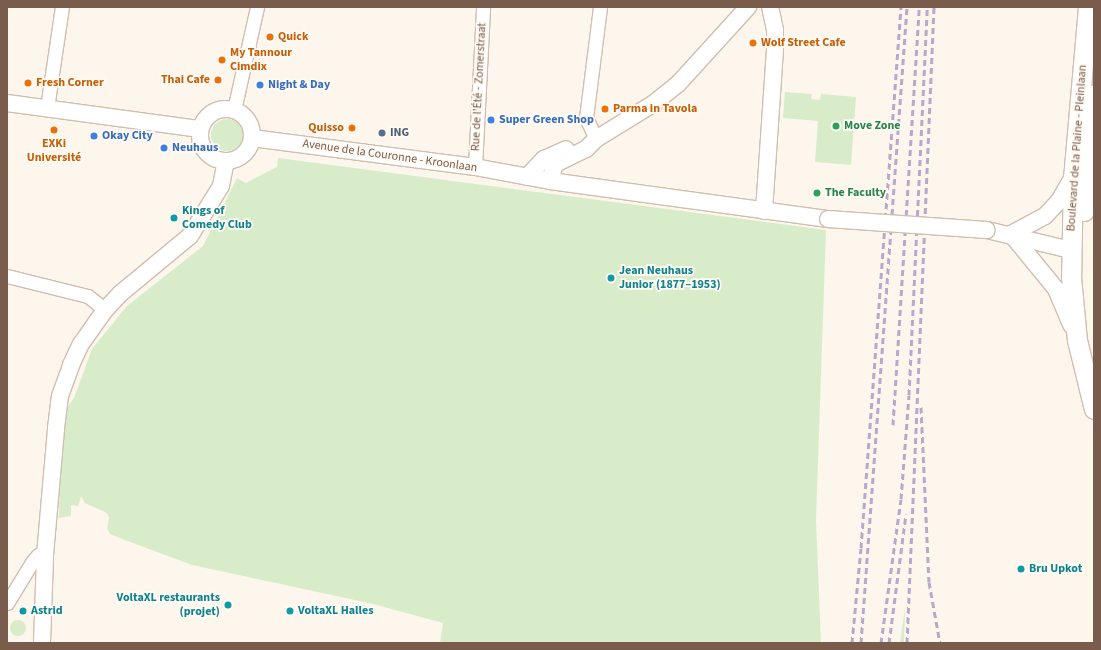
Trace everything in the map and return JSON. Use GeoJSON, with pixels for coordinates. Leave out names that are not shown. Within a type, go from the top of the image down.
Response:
{"type":"FeatureCollection","features":[{"type":"Feature","properties":{"kind":"main road","name":"Boulevard de la Plaine - Pleinlaan"},"geometry":{"type":"LineString","coordinates":[[1071,250],[1073,177],[1088,7]]}},
{"type":"Feature","properties":{"kind":"main road","name":"Boulevard de la Plaine - Pleinlaan"},"geometry":{"type":"LineString","coordinates":[[1071,250],[1080,235],[1094,94]]}},
{"type":"Feature","properties":{"kind":"main road"},"geometry":{"type":"LineString","coordinates":[[1071,250],[1077,340],[1094,409]]}},
{"type":"Feature","properties":{"kind":"street"},"geometry":{"type":"LineString","coordinates":[[47,108],[62,7]]}},
{"type":"Feature","properties":{"kind":"street"},"geometry":{"type":"LineString","coordinates":[[234,110],[257,7]]}},
{"type":"Feature","properties":{"kind":"street","name":"Rue de l'Été - Zomerstraat"},"geometry":{"type":"LineString","coordinates":[[475,167],[483,7]]}},
{"type":"Feature","properties":{"kind":"street"},"geometry":{"type":"LineString","coordinates":[[596,139],[586,118],[600,7]]}},
{"type":"Feature","properties":{"kind":"street"},"geometry":{"type":"LineString","coordinates":[[550,181],[555,164],[586,148],[596,139],[629,120],[678,84],[748,7]]}},
{"type":"Feature","properties":{"kind":"street"},"geometry":{"type":"LineString","coordinates":[[764,211],[775,52],[775,30],[770,7]]}},
{"type":"Feature","properties":{"kind":"street"},"geometry":{"type":"LineString","coordinates":[[7,103],[200,130]]}},
{"type":"Feature","properties":{"kind":"street"},"geometry":{"type":"LineString","coordinates":[[234,110],[250,124],[252,138],[243,155],[226,162],[213,158],[203,149],[200,130],[205,118],[216,111],[234,110]]}},
{"type":"Feature","properties":{"kind":"street","name":"Avenue de la Couronne - Kroonlaan"},"geometry":{"type":"LineString","coordinates":[[252,138],[475,167],[550,181],[764,211],[828,219],[988,230],[1011,234],[1071,250]]}},
{"type":"Feature","properties":{"kind":"street"},"geometry":{"type":"LineString","coordinates":[[527,177],[544,159],[580,142],[596,139]]}},
{"type":"Feature","properties":{"kind":"street"},"geometry":{"type":"LineString","coordinates":[[42,643],[45,555],[60,396],[81,344],[105,310],[121,293],[190,236],[221,186],[226,162]]}},
{"type":"Feature","properties":{"kind":"street"},"geometry":{"type":"LineString","coordinates":[[1073,177],[1059,201],[1045,216],[1011,234],[1056,289],[1077,340]]}},
{"type":"Feature","properties":{"kind":"street"},"geometry":{"type":"LineString","coordinates":[[7,276],[88,296],[105,310]]}},
{"type":"Feature","properties":{"kind":"street"},"geometry":{"type":"LineString","coordinates":[[7,603],[32,562],[38,555],[45,555]]}},
{"type":"Feature","properties":{"kind":"green space","name":"Move Zone"},"geometry":{"type":"Polygon","coordinates":[[[785,92],[812,94],[811,99],[820,100],[821,94],[856,97],[851,165],[815,162],[818,121],[783,118],[785,92]]]}},
{"type":"Feature","properties":{"kind":"green space"},"geometry":{"type":"Polygon","coordinates":[[[224,119],[230,119],[240,126],[243,135],[242,141],[236,148],[230,151],[224,151],[214,144],[211,138],[211,132],[218,122],[224,119]]]}},
{"type":"Feature","properties":{"kind":"green space"},"geometry":{"type":"Polygon","coordinates":[[[278,158],[826,230],[816,520],[821,643],[440,643],[443,623],[373,604],[192,565],[110,534],[107,528],[109,518],[107,513],[85,503],[81,496],[78,506],[71,505],[71,516],[59,518],[60,472],[66,409],[74,398],[92,349],[127,306],[203,246],[237,178],[246,183],[277,167],[278,158]]]}},
{"type":"Feature","properties":{"kind":"green space"},"geometry":{"type":"Polygon","coordinates":[[[905,608],[904,643],[900,643],[905,608]]]}},
{"type":"Feature","properties":{"kind":"green space"},"geometry":{"type":"Polygon","coordinates":[[[18,620],[24,622],[26,628],[24,634],[18,636],[12,634],[10,628],[12,622],[18,620]]]}},
{"type":"Feature","properties":{"kind":"railway"},"geometry":{"type":"LineString","coordinates":[[852,643],[861,548],[901,7]]}},
{"type":"Feature","properties":{"kind":"railway"},"geometry":{"type":"LineString","coordinates":[[861,643],[907,7]]}},
{"type":"Feature","properties":{"kind":"railway"},"geometry":{"type":"LineString","coordinates":[[893,425],[919,7]]}},
{"type":"Feature","properties":{"kind":"railway"},"geometry":{"type":"LineString","coordinates":[[881,643],[901,499],[909,395],[927,7]]}},
{"type":"Feature","properties":{"kind":"railway"},"geometry":{"type":"LineString","coordinates":[[907,643],[934,7]]}},
{"type":"Feature","properties":{"kind":"railway"},"geometry":{"type":"LineString","coordinates":[[921,407],[929,582],[940,643]]}},
{"type":"Feature","properties":{"kind":"railway"},"geometry":{"type":"LineString","coordinates":[[889,643],[906,514]]}},
{"type":"Feature","properties":{"kind":"place","name":"Quick"},"geometry":{"type":"Point","coordinates":[270,37]}},
{"type":"Feature","properties":{"kind":"place","name":"Wolf Street Cafe"},"geometry":{"type":"Point","coordinates":[753,43]}},
{"type":"Feature","properties":{"kind":"place","name":"My Tannour Cimdix"},"geometry":{"type":"Point","coordinates":[222,60]}},
{"type":"Feature","properties":{"kind":"place","name":"Thai Cafe"},"geometry":{"type":"Point","coordinates":[218,80]}},
{"type":"Feature","properties":{"kind":"place","name":"Fresh Corner"},"geometry":{"type":"Point","coordinates":[28,83]}},
{"type":"Feature","properties":{"kind":"place","name":"Night & Day"},"geometry":{"type":"Point","coordinates":[260,85]}},
{"type":"Feature","properties":{"kind":"place","name":"Parma in Tavola"},"geometry":{"type":"Point","coordinates":[605,109]}},
{"type":"Feature","properties":{"kind":"place","name":"Super Green Shop"},"geometry":{"type":"Point","coordinates":[491,120]}},
{"type":"Feature","properties":{"kind":"place","name":"Move Zone"},"geometry":{"type":"Point","coordinates":[836,126]}},
{"type":"Feature","properties":{"kind":"place","name":"Quisso"},"geometry":{"type":"Point","coordinates":[352,128]}},
{"type":"Feature","properties":{"kind":"place","name":"EXKi Université"},"geometry":{"type":"Point","coordinates":[54,130]}},
{"type":"Feature","properties":{"kind":"place","name":"ING"},"geometry":{"type":"Point","coordinates":[382,133]}},
{"type":"Feature","properties":{"kind":"place","name":"Okay City"},"geometry":{"type":"Point","coordinates":[94,136]}},
{"type":"Feature","properties":{"kind":"place","name":"Neuhaus"},"geometry":{"type":"Point","coordinates":[164,148]}},
{"type":"Feature","properties":{"kind":"place","name":"The Faculty"},"geometry":{"type":"Point","coordinates":[817,193]}},
{"type":"Feature","properties":{"kind":"place","name":"Kings of Comedy Club"},"geometry":{"type":"Point","coordinates":[174,218]}},
{"type":"Feature","properties":{"kind":"place","name":"Jean Neuhaus Junior (1877–1953)"},"geometry":{"type":"Point","coordinates":[611,278]}},
{"type":"Feature","properties":{"kind":"place","name":"Bru Upkot"},"geometry":{"type":"Point","coordinates":[1021,569]}},
{"type":"Feature","properties":{"kind":"place","name":"VoltaXL restaurants (projet)"},"geometry":{"type":"Point","coordinates":[228,605]}},
{"type":"Feature","properties":{"kind":"place","name":"Astrid"},"geometry":{"type":"Point","coordinates":[23,611]}},
{"type":"Feature","properties":{"kind":"place","name":"VoltaXL Halles"},"geometry":{"type":"Point","coordinates":[290,611]}}]}
